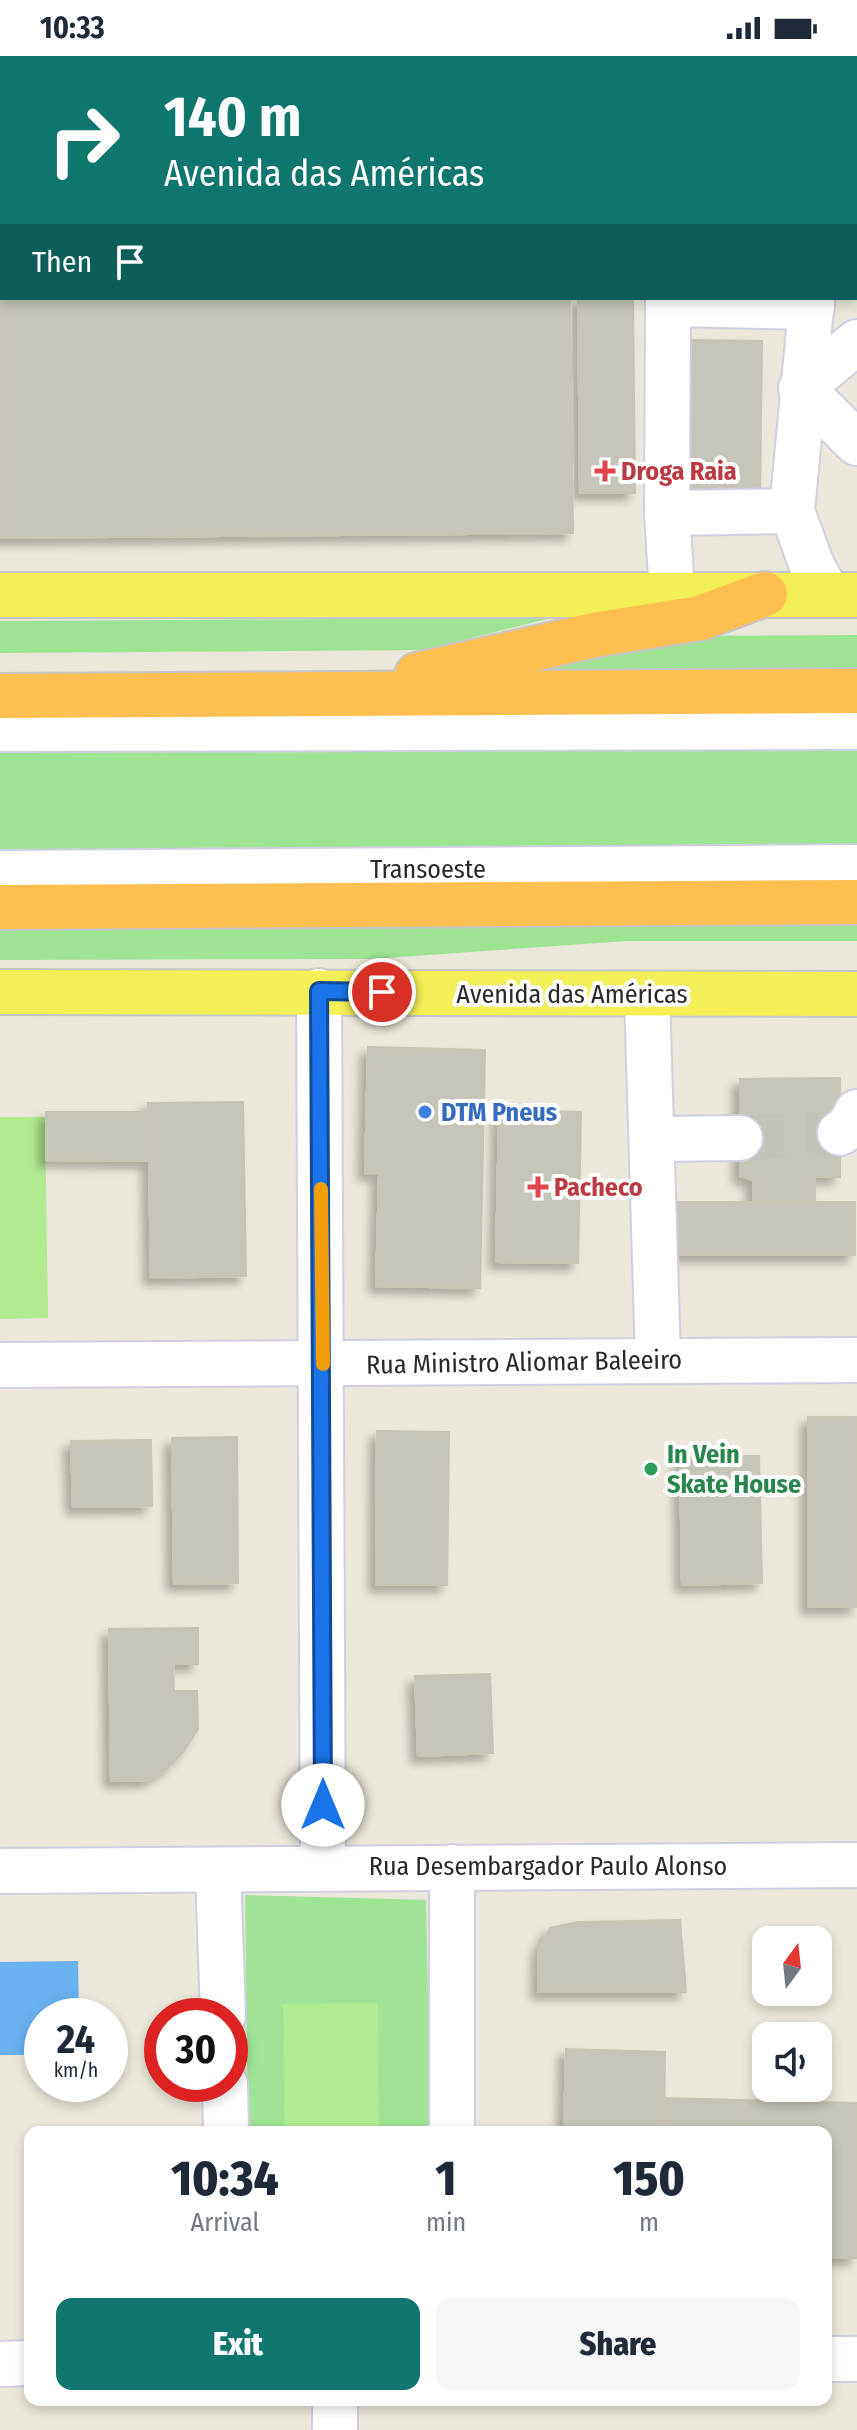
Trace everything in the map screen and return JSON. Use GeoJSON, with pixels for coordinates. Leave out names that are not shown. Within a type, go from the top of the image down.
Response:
{"type":"FeatureCollection","features":[{"type":"Feature","properties":{"kind":"highway"},"geometry":{"type":"LineString","coordinates":[[282,693],[413,676],[599,634],[700,618],[765,594]]}},
{"type":"Feature","properties":{"kind":"highway"},"geometry":{"type":"LineString","coordinates":[[0,696],[857,691]]}},
{"type":"Feature","properties":{"kind":"highway"},"geometry":{"type":"LineString","coordinates":[[0,907],[857,902]]}},
{"type":"Feature","properties":{"kind":"main road"},"geometry":{"type":"LineString","coordinates":[[0,595],[842,595]]}},
{"type":"Feature","properties":{"kind":"main road","name":"Avenida das Américas"},"geometry":{"type":"LineString","coordinates":[[0,992],[857,994]]}},
{"type":"Feature","properties":{"kind":"street"},"geometry":{"type":"LineString","coordinates":[[672,593],[667,513],[668,301],[812,303],[801,388],[792,511],[812,566],[842,595]]}},
{"type":"Feature","properties":{"kind":"street"},"geometry":{"type":"LineString","coordinates":[[801,388],[857,342]]}},
{"type":"Feature","properties":{"kind":"street"},"geometry":{"type":"LineString","coordinates":[[801,388],[857,443]]}},
{"type":"Feature","properties":{"kind":"street"},"geometry":{"type":"LineString","coordinates":[[667,513],[792,511]]}},
{"type":"Feature","properties":{"kind":"street"},"geometry":{"type":"LineString","coordinates":[[0,729],[857,727]]}},
{"type":"Feature","properties":{"kind":"street","name":"Transoeste"},"geometry":{"type":"LineString","coordinates":[[0,873],[857,867]]}},
{"type":"Feature","properties":{"kind":"street"},"geometry":{"type":"LineString","coordinates":[[319,991],[323,1867]]}},
{"type":"Feature","properties":{"kind":"street"},"geometry":{"type":"LineString","coordinates":[[647,994],[658,1360]]}},
{"type":"Feature","properties":{"kind":"street"},"geometry":{"type":"LineString","coordinates":[[652,1139],[740,1138]]}},
{"type":"Feature","properties":{"kind":"street","name":"Rua Ministro Aliomar Baleeiro"},"geometry":{"type":"LineString","coordinates":[[0,1365],[857,1360]]}},
{"type":"Feature","properties":{"kind":"street","name":"Rua Desembargador Paulo Alonso"},"geometry":{"type":"LineString","coordinates":[[0,1871],[857,1865]]}},
{"type":"Feature","properties":{"kind":"street"},"geometry":{"type":"LineString","coordinates":[[452,1867],[452,2126]]}},
{"type":"Feature","properties":{"kind":"street"},"geometry":{"type":"LineString","coordinates":[[218,1870],[222,1998]]}},
{"type":"Feature","properties":{"kind":"street"},"geometry":{"type":"LineString","coordinates":[[225,2102],[226,2126]]}},
{"type":"Feature","properties":{"kind":"street"},"geometry":{"type":"LineString","coordinates":[[832,2359],[857,2359]]}},
{"type":"Feature","properties":{"kind":"street"},"geometry":{"type":"LineString","coordinates":[[0,2364],[24,2363]]}},
{"type":"Feature","properties":{"kind":"street"},"geometry":{"type":"LineString","coordinates":[[335,2406],[335,2430]]}},
{"type":"Feature","properties":{"kind":"green space"},"geometry":{"type":"Polygon","coordinates":[[[551,618],[424,650],[0,653],[0,621],[551,618]]]}},
{"type":"Feature","properties":{"kind":"green space"},"geometry":{"type":"Polygon","coordinates":[[[857,635],[857,671],[499,670],[648,636],[857,635]]]}},
{"type":"Feature","properties":{"kind":"green space"},"geometry":{"type":"Polygon","coordinates":[[[0,742],[857,742],[857,852],[0,855],[0,742]]]}},
{"type":"Feature","properties":{"kind":"green space"},"geometry":{"type":"Polygon","coordinates":[[[857,913],[857,941],[627,941],[371,959],[0,960],[0,919],[857,913]]]}},
{"type":"Feature","properties":{"kind":"green space"},"geometry":{"type":"Polygon","coordinates":[[[0,1117],[45,1117],[48,1318],[0,1319],[0,1117]]]}},
{"type":"Feature","properties":{"kind":"green space"},"geometry":{"type":"Polygon","coordinates":[[[245,1895],[426,1900],[431,2126],[248,2126],[245,1895]]]}},
{"type":"Feature","properties":{"kind":"green space"},"geometry":{"type":"Polygon","coordinates":[[[378,2003],[379,2126],[285,2126],[283,2004],[378,2003]]]}},
{"type":"Feature","properties":{"kind":"water"},"geometry":{"type":"Polygon","coordinates":[[[78,1961],[79,1998],[24,1998],[24,2055],[0,2055],[0,1962],[78,1961]]]}},
{"type":"Feature","properties":{"kind":"building"},"geometry":{"type":"Polygon","coordinates":[[[0,300],[570,300],[573,533],[0,538],[0,300]]]}},
{"type":"Feature","properties":{"kind":"building"},"geometry":{"type":"Polygon","coordinates":[[[578,300],[633,300],[635,493],[580,493],[578,300]]]}},
{"type":"Feature","properties":{"kind":"building"},"geometry":{"type":"Polygon","coordinates":[[[692,340],[762,341],[760,501],[690,499],[692,340]]]}},
{"type":"Feature","properties":{"kind":"building","name":"DTM Pneus"},"geometry":{"type":"Polygon","coordinates":[[[368,1047],[485,1050],[480,1288],[376,1286],[379,1174],[365,1173],[368,1047]]]}},
{"type":"Feature","properties":{"kind":"building"},"geometry":{"type":"Polygon","coordinates":[[[840,1078],[840,1177],[815,1177],[815,1202],[753,1201],[753,1180],[740,1176],[740,1079],[840,1078]]]}},
{"type":"Feature","properties":{"kind":"building"},"geometry":{"type":"Polygon","coordinates":[[[243,1102],[246,1276],[151,1278],[148,1103],[243,1102]]]}},
{"type":"Feature","properties":{"kind":"building","name":"Pacheco"},"geometry":{"type":"Polygon","coordinates":[[[499,1110],[581,1112],[578,1263],[496,1262],[499,1110]]]}},
{"type":"Feature","properties":{"kind":"building"},"geometry":{"type":"Polygon","coordinates":[[[46,1112],[149,1112],[149,1161],[46,1160],[46,1112]]]}},
{"type":"Feature","properties":{"kind":"building"},"geometry":{"type":"Polygon","coordinates":[[[675,1202],[855,1202],[855,1255],[675,1255],[675,1202]]]}},
{"type":"Feature","properties":{"kind":"building"},"geometry":{"type":"Polygon","coordinates":[[[808,1417],[857,1417],[857,1607],[808,1607],[808,1417]]]}},
{"type":"Feature","properties":{"kind":"building"},"geometry":{"type":"Polygon","coordinates":[[[377,1431],[449,1432],[447,1585],[376,1585],[377,1431]]]}},
{"type":"Feature","properties":{"kind":"building"},"geometry":{"type":"Polygon","coordinates":[[[237,1437],[238,1583],[174,1584],[172,1438],[237,1437]]]}},
{"type":"Feature","properties":{"kind":"building"},"geometry":{"type":"Polygon","coordinates":[[[151,1440],[152,1506],[73,1507],[71,1441],[151,1440]]]}},
{"type":"Feature","properties":{"kind":"building"},"geometry":{"type":"Polygon","coordinates":[[[759,1456],[762,1583],[682,1585],[680,1457],[759,1456]]]}},
{"type":"Feature","properties":{"kind":"building"},"geometry":{"type":"Polygon","coordinates":[[[198,1628],[198,1664],[173,1664],[174,1691],[197,1691],[198,1729],[168,1768],[148,1780],[111,1781],[109,1629],[198,1628]]]}},
{"type":"Feature","properties":{"kind":"building"},"geometry":{"type":"Polygon","coordinates":[[[490,1674],[493,1753],[418,1756],[415,1676],[490,1674]]]}},
{"type":"Feature","properties":{"kind":"building"},"geometry":{"type":"Polygon","coordinates":[[[680,1920],[686,1992],[538,1992],[539,1950],[550,1928],[578,1922],[680,1920]]]}},
{"type":"Feature","properties":{"kind":"building"},"geometry":{"type":"Polygon","coordinates":[[[566,2049],[665,2052],[664,2126],[564,2126],[566,2049]]]}},
{"type":"Feature","properties":{"kind":"building"},"geometry":{"type":"Polygon","coordinates":[[[664,2098],[739,2100],[738,2126],[664,2126],[664,2098]]]}},
{"type":"Feature","properties":{"kind":"building"},"geometry":{"type":"Polygon","coordinates":[[[739,2100],[857,2103],[857,2258],[832,2258],[832,2126],[738,2126],[739,2100]]]}},
{"type":"Feature","properties":{"kind":"tunnel"},"geometry":{"type":"LineString","coordinates":[[740,1138],[840,1133]]}},
{"type":"Feature","properties":{"kind":"slow traffic"},"geometry":{"type":"LineString","coordinates":[[321,1189],[323,1364]]}},
{"type":"Feature","properties":{"kind":"place","name":"Droga Raia"},"geometry":{"type":"Point","coordinates":[605,471]}},
{"type":"Feature","properties":{"kind":"place","name":"DTM Pneus"},"geometry":{"type":"Point","coordinates":[425,1112]}},
{"type":"Feature","properties":{"kind":"place","name":"Pacheco"},"geometry":{"type":"Point","coordinates":[538,1187]}},
{"type":"Feature","properties":{"kind":"place","name":"In Vein Skate House"},"geometry":{"type":"Point","coordinates":[651,1469]}},
{"type":"Feature","properties":{"kind":"route"},"geometry":{"type":"LineString","coordinates":[[323,1805],[319,991],[382,992]]}}]}
